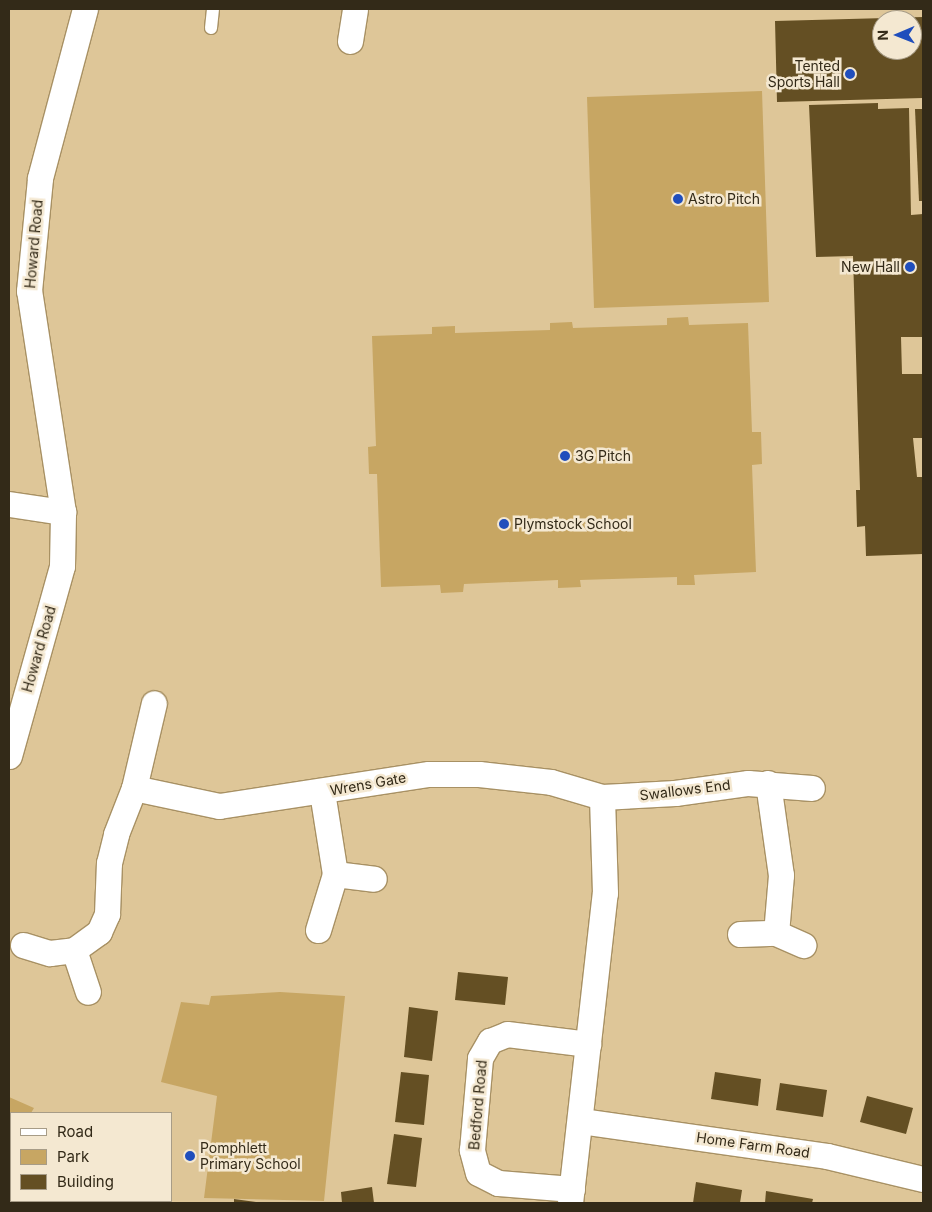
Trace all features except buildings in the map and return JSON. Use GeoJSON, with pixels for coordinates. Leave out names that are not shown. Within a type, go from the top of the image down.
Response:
{"type":"FeatureCollection","features":[{"type":"Feature","properties":{"kind":"street","name":"Howard Road"},"geometry":{"type":"LineString","coordinates":[[9,756],[62,566],[63,512],[28,291],[40,178],[85,9]]}},
{"type":"Feature","properties":{"kind":"street"},"geometry":{"type":"LineString","coordinates":[[350,41],[355,9]]}},
{"type":"Feature","properties":{"kind":"street"},"geometry":{"type":"LineString","coordinates":[[9,504],[63,512]]}},
{"type":"Feature","properties":{"kind":"street"},"geometry":{"type":"LineString","coordinates":[[23,945],[50,953],[74,950],[99,932],[107,914],[109,863],[134,788],[154,703]]}},
{"type":"Feature","properties":{"kind":"street","name":"Wrens Gate"},"geometry":{"type":"LineString","coordinates":[[134,788],[219,806],[322,792],[428,774],[479,774],[551,782],[602,797]]}},
{"type":"Feature","properties":{"kind":"street"},"geometry":{"type":"LineString","coordinates":[[768,783],[781,874],[776,933]]}},
{"type":"Feature","properties":{"kind":"street","name":"Swallows End"},"geometry":{"type":"LineString","coordinates":[[602,797],[768,783],[812,788]]}},
{"type":"Feature","properties":{"kind":"street"},"geometry":{"type":"LineString","coordinates":[[318,930],[335,874],[322,792]]}},
{"type":"Feature","properties":{"kind":"street","name":"Bedford Road"},"geometry":{"type":"LineString","coordinates":[[588,1044],[507,1034],[490,1041],[480,1058],[472,1150],[478,1173],[498,1183],[571,1196],[581,1121],[605,893],[602,797]]}},
{"type":"Feature","properties":{"kind":"street"},"geometry":{"type":"LineString","coordinates":[[335,874],[374,879]]}},
{"type":"Feature","properties":{"kind":"street"},"geometry":{"type":"LineString","coordinates":[[740,934],[776,933],[803,945]]}},
{"type":"Feature","properties":{"kind":"street"},"geometry":{"type":"LineString","coordinates":[[74,950],[88,992]]}},
{"type":"Feature","properties":{"kind":"street","name":"Home Farm Road"},"geometry":{"type":"LineString","coordinates":[[581,1121],[827,1156],[923,1179]]}},
{"type":"Feature","properties":{"kind":"lane"},"geometry":{"type":"LineString","coordinates":[[211,28],[214,9]]}},
{"type":"Feature","properties":{"kind":"green space","name":"Astro Pitch"},"geometry":{"type":"Polygon","coordinates":[[[762,91],[769,302],[594,308],[587,97],[762,91]]]}},
{"type":"Feature","properties":{"kind":"green space","name":"3G Pitch"},"geometry":{"type":"Polygon","coordinates":[[[688,317],[689,325],[748,323],[752,432],[761,432],[762,464],[752,465],[756,572],[694,575],[695,585],[677,585],[677,577],[580,580],[581,587],[558,588],[558,580],[464,584],[463,592],[441,593],[440,585],[381,587],[377,474],[369,474],[368,447],[376,446],[372,336],[432,334],[432,327],[455,326],[455,333],[550,330],[550,323],[572,322],[573,328],[667,325],[667,318],[688,317]]]}},
{"type":"Feature","properties":{"kind":"green space"},"geometry":{"type":"Polygon","coordinates":[[[280,992],[345,996],[324,1201],[204,1198],[217,1096],[161,1082],[181,1002],[209,1005],[211,996],[280,992]]]}},
{"type":"Feature","properties":{"kind":"green space"},"geometry":{"type":"Polygon","coordinates":[[[9,1097],[34,1108],[32,1112],[10,1112],[9,1162],[9,1097]]]}},
{"type":"Feature","properties":{"kind":"place","name":"Tented Sports Hall"},"geometry":{"type":"Point","coordinates":[850,74]}},
{"type":"Feature","properties":{"kind":"place","name":"Astro Pitch"},"geometry":{"type":"Point","coordinates":[678,199]}},
{"type":"Feature","properties":{"kind":"place","name":"New Hall"},"geometry":{"type":"Point","coordinates":[910,267]}},
{"type":"Feature","properties":{"kind":"place","name":"3G Pitch"},"geometry":{"type":"Point","coordinates":[565,456]}},
{"type":"Feature","properties":{"kind":"place","name":"Plymstock School"},"geometry":{"type":"Point","coordinates":[504,524]}},
{"type":"Feature","properties":{"kind":"place","name":"Pomphlett Primary School"},"geometry":{"type":"Point","coordinates":[190,1156]}}]}
